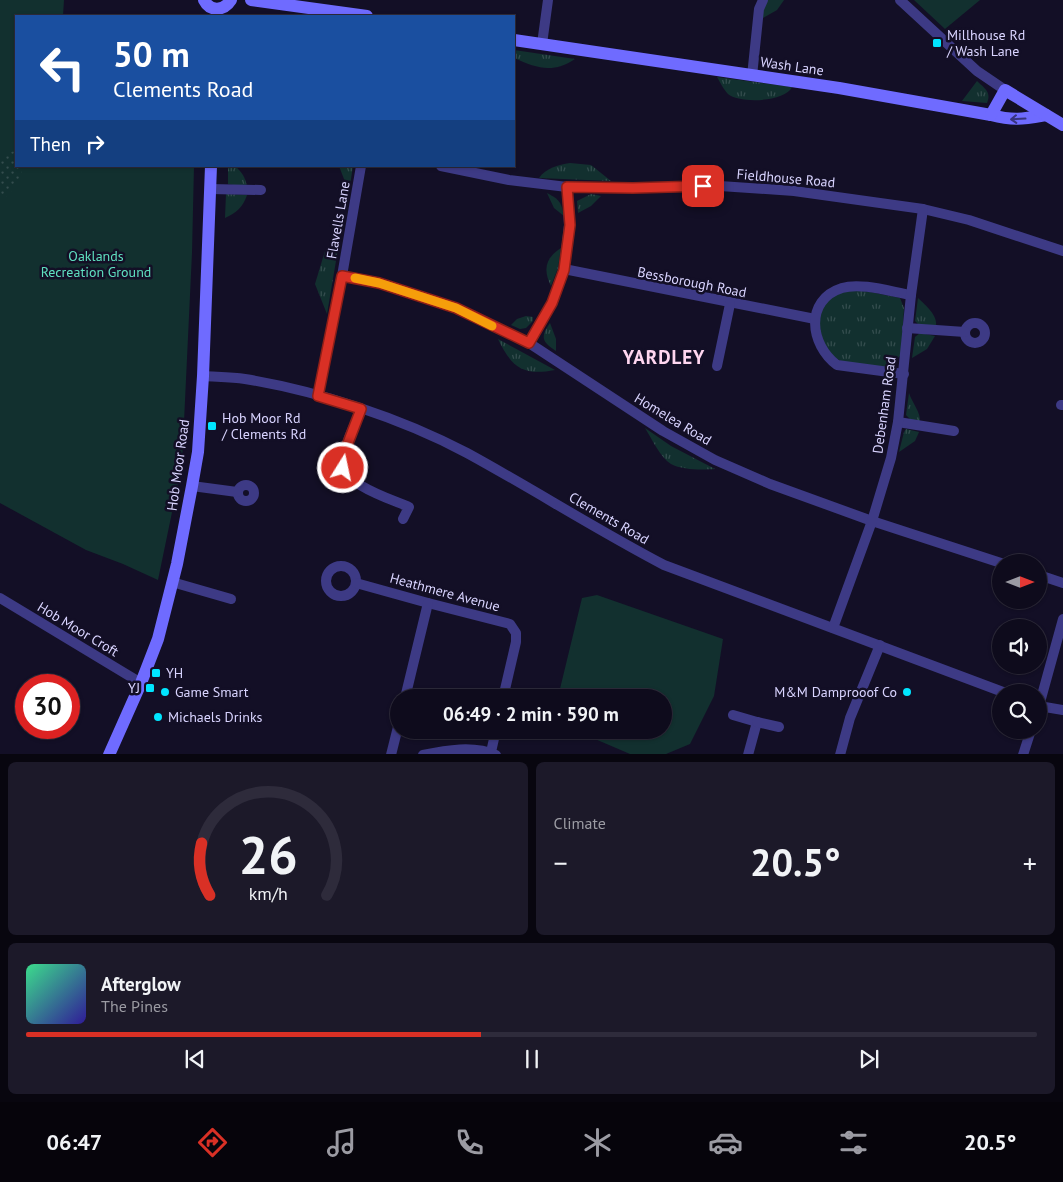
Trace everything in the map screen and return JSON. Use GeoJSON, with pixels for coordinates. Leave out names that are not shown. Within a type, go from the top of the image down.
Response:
{"type":"FeatureCollection","features":[{"type":"Feature","properties":{"kind":"street"},"geometry":{"type":"LineString","coordinates":[[204,0],[217,13],[226,7],[231,0]]}},
{"type":"Feature","properties":{"kind":"street"},"geometry":{"type":"LineString","coordinates":[[252,0],[360,15]]}},
{"type":"Feature","properties":{"kind":"street"},"geometry":{"type":"LineString","coordinates":[[542,44],[548,0]]}},
{"type":"Feature","properties":{"kind":"street"},"geometry":{"type":"LineString","coordinates":[[752,76],[760,9],[763,0]]}},
{"type":"Feature","properties":{"kind":"street"},"geometry":{"type":"LineString","coordinates":[[900,0],[977,71],[1063,125]]}},
{"type":"Feature","properties":{"kind":"street","name":"Wash Lane"},"geometry":{"type":"LineString","coordinates":[[515,40],[839,88],[990,114],[1013,120],[1046,115]]}},
{"type":"Feature","properties":{"kind":"street"},"geometry":{"type":"LineString","coordinates":[[990,114],[1005,90]]}},
{"type":"Feature","properties":{"kind":"street","name":"Hob Moor Road"},"geometry":{"type":"LineString","coordinates":[[109,754],[141,684],[158,638],[172,582],[198,452],[203,376],[211,167]]}},
{"type":"Feature","properties":{"kind":"street","name":"Flavells Lane"},"geometry":{"type":"LineString","coordinates":[[318,396],[342,276],[361,167]]}},
{"type":"Feature","properties":{"kind":"street","name":"Fieldhouse Road"},"geometry":{"type":"LineString","coordinates":[[446,167],[509,180],[567,187],[720,186],[794,191],[923,209],[969,220],[1063,250]]}},
{"type":"Feature","properties":{"kind":"street"},"geometry":{"type":"LineString","coordinates":[[529,343],[552,303],[564,270],[570,225],[567,187]]}},
{"type":"Feature","properties":{"kind":"street"},"geometry":{"type":"LineString","coordinates":[[210,189],[261,190]]}},
{"type":"Feature","properties":{"kind":"street","name":"Debenham Road"},"geometry":{"type":"LineString","coordinates":[[833,628],[872,521],[891,458],[898,422],[911,295],[923,209]]}},
{"type":"Feature","properties":{"kind":"street","name":"Bessborough Road"},"geometry":{"type":"LineString","coordinates":[[564,270],[815,320]]}},
{"type":"Feature","properties":{"kind":"street","name":"Homelea Road"},"geometry":{"type":"LineString","coordinates":[[342,276],[379,283],[456,308],[529,343],[663,431],[715,460],[770,484],[872,521],[992,560]]}},
{"type":"Feature","properties":{"kind":"street"},"geometry":{"type":"LineString","coordinates":[[904,374],[837,365],[830,360],[819,344],[816,337],[815,320],[821,304],[827,297],[841,288],[858,286],[911,295]]}},
{"type":"Feature","properties":{"kind":"street"},"geometry":{"type":"LineString","coordinates":[[717,366],[730,304]]}},
{"type":"Feature","properties":{"kind":"street"},"geometry":{"type":"LineString","coordinates":[[908,328],[965,332]]}},
{"type":"Feature","properties":{"kind":"street","name":"Clements Road"},"geometry":{"type":"LineString","coordinates":[[203,376],[244,379],[318,396],[405,424],[465,452],[664,565],[992,688]]}},
{"type":"Feature","properties":{"kind":"street"},"geometry":{"type":"LineString","coordinates":[[361,409],[343,456],[343,468],[348,476],[363,487],[409,507],[404,519]]}},
{"type":"Feature","properties":{"kind":"street"},"geometry":{"type":"LineString","coordinates":[[898,422],[954,431]]}},
{"type":"Feature","properties":{"kind":"street"},"geometry":{"type":"LineString","coordinates":[[192,486],[237,492]]}},
{"type":"Feature","properties":{"kind":"street"},"geometry":{"type":"LineString","coordinates":[[1048,578],[1063,583]]}},
{"type":"Feature","properties":{"kind":"street"},"geometry":{"type":"LineString","coordinates":[[172,582],[231,599]]}},
{"type":"Feature","properties":{"kind":"street","name":"Heathmere Avenue"},"geometry":{"type":"LineString","coordinates":[[356,583],[510,624],[516,633],[516,642],[505,689]]}},
{"type":"Feature","properties":{"kind":"street","name":"Hob Moor Croft"},"geometry":{"type":"LineString","coordinates":[[0,598],[141,684]]}},
{"type":"Feature","properties":{"kind":"street"},"geometry":{"type":"LineString","coordinates":[[407,689],[428,603]]}},
{"type":"Feature","properties":{"kind":"street"},"geometry":{"type":"LineString","coordinates":[[1045,684],[1063,619]]}},
{"type":"Feature","properties":{"kind":"street"},"geometry":{"type":"LineString","coordinates":[[840,754],[850,718],[880,645]]}},
{"type":"Feature","properties":{"kind":"street"},"geometry":{"type":"LineString","coordinates":[[1047,707],[1063,710]]}},
{"type":"Feature","properties":{"kind":"street"},"geometry":{"type":"LineString","coordinates":[[733,715],[779,727]]}},
{"type":"Feature","properties":{"kind":"street"},"geometry":{"type":"LineString","coordinates":[[748,754],[757,722]]}},
{"type":"Feature","properties":{"kind":"street"},"geometry":{"type":"LineString","coordinates":[[391,754],[395,739]]}},
{"type":"Feature","properties":{"kind":"street"},"geometry":{"type":"LineString","coordinates":[[423,754],[441,751],[472,750],[494,753],[495,739]]}},
{"type":"Feature","properties":{"kind":"street"},"geometry":{"type":"LineString","coordinates":[[1022,754],[1028,739]]}},
{"type":"Feature","properties":{"kind":"green space","name":"Oaklands Recreation Ground"},"geometry":{"type":"Polygon","coordinates":[[[0,0],[64,0],[63,15],[15,15],[15,167],[194,167],[182,464],[158,580],[86,550],[0,503],[0,0]]]}},
{"type":"Feature","properties":{"kind":"green space"},"geometry":{"type":"Polygon","coordinates":[[[766,0],[784,0],[777,10],[761,19],[766,0]]]}},
{"type":"Feature","properties":{"kind":"green space"},"geometry":{"type":"Polygon","coordinates":[[[914,0],[980,0],[945,29],[914,0]]]}},
{"type":"Feature","properties":{"kind":"green space"},"geometry":{"type":"Polygon","coordinates":[[[515,50],[575,59],[567,64],[552,68],[537,67],[515,58],[515,50]]]}},
{"type":"Feature","properties":{"kind":"green space"},"geometry":{"type":"Polygon","coordinates":[[[717,77],[792,87],[781,96],[762,100],[742,99],[728,94],[717,77]]]}},
{"type":"Feature","properties":{"kind":"green space"},"geometry":{"type":"Polygon","coordinates":[[[977,81],[988,93],[987,103],[962,101],[977,81]]]}},
{"type":"Feature","properties":{"kind":"green space"},"geometry":{"type":"Polygon","coordinates":[[[15,150],[15,167],[23,167],[12,191],[0,202],[0,157],[15,150]]]}},
{"type":"Feature","properties":{"kind":"green space"},"geometry":{"type":"Polygon","coordinates":[[[570,163],[591,165],[611,181],[539,178],[549,169],[570,163]]]}},
{"type":"Feature","properties":{"kind":"green space"},"geometry":{"type":"Polygon","coordinates":[[[228,167],[236,167],[244,178],[247,187],[228,184],[228,167]]]}},
{"type":"Feature","properties":{"kind":"green space"},"geometry":{"type":"Polygon","coordinates":[[[339,167],[353,167],[349,192],[339,167]]]}},
{"type":"Feature","properties":{"kind":"green space"},"geometry":{"type":"Polygon","coordinates":[[[547,193],[559,202],[564,216],[554,208],[547,193]]]}},
{"type":"Feature","properties":{"kind":"green space"},"geometry":{"type":"Polygon","coordinates":[[[226,194],[247,195],[239,209],[225,218],[226,194]]]}},
{"type":"Feature","properties":{"kind":"green space"},"geometry":{"type":"Polygon","coordinates":[[[591,194],[601,196],[591,206],[578,213],[577,201],[591,194]]]}},
{"type":"Feature","properties":{"kind":"green space"},"geometry":{"type":"Polygon","coordinates":[[[340,237],[327,314],[315,284],[325,251],[340,237]]]}},
{"type":"Feature","properties":{"kind":"green space"},"geometry":{"type":"Polygon","coordinates":[[[561,248],[558,268],[551,286],[546,270],[547,265],[552,256],[561,248]]]}},
{"type":"Feature","properties":{"kind":"green space"},"geometry":{"type":"Polygon","coordinates":[[[848,290],[860,290],[900,298],[904,308],[901,355],[887,368],[845,363],[830,353],[821,342],[818,323],[822,310],[829,300],[848,290]]]}},
{"type":"Feature","properties":{"kind":"green space"},"geometry":{"type":"Polygon","coordinates":[[[918,298],[933,315],[936,327],[920,326],[915,321],[918,298]]]}},
{"type":"Feature","properties":{"kind":"green space"},"geometry":{"type":"Polygon","coordinates":[[[526,316],[533,317],[533,321],[526,328],[520,329],[511,325],[517,319],[526,316]]]}},
{"type":"Feature","properties":{"kind":"green space"},"geometry":{"type":"Polygon","coordinates":[[[550,323],[556,339],[556,351],[544,339],[545,332],[550,323]]]}},
{"type":"Feature","properties":{"kind":"green space"},"geometry":{"type":"Polygon","coordinates":[[[920,333],[935,336],[927,349],[912,358],[915,337],[920,333]]]}},
{"type":"Feature","properties":{"kind":"green space"},"geometry":{"type":"Polygon","coordinates":[[[498,339],[555,370],[535,372],[520,368],[508,357],[498,339]]]}},
{"type":"Feature","properties":{"kind":"green space"},"geometry":{"type":"Polygon","coordinates":[[[909,393],[918,411],[920,423],[912,421],[906,415],[909,393]]]}},
{"type":"Feature","properties":{"kind":"green space"},"geometry":{"type":"Polygon","coordinates":[[[645,428],[671,446],[715,469],[686,468],[671,464],[660,452],[645,428]]]}},
{"type":"Feature","properties":{"kind":"green space"},"geometry":{"type":"Polygon","coordinates":[[[906,429],[919,432],[915,441],[899,452],[904,432],[906,429]]]}},
{"type":"Feature","properties":{"kind":"green space"},"geometry":{"type":"Polygon","coordinates":[[[597,595],[723,639],[714,696],[690,744],[666,754],[630,754],[595,739],[672,739],[672,689],[560,689],[582,598],[597,595]]]}},
{"type":"Feature","properties":{"kind":"slow traffic"},"geometry":{"type":"LineString","coordinates":[[355,278],[379,283],[456,308],[492,326]]}},
{"type":"Feature","properties":{"kind":"place","name":"Millhouse Rd / Wash Lane"},"geometry":{"type":"Point","coordinates":[937,43]}},
{"type":"Feature","properties":{"kind":"place","name":"Hob Moor Rd / Clements Rd"},"geometry":{"type":"Point","coordinates":[212,426]}},
{"type":"Feature","properties":{"kind":"place","name":"YH"},"geometry":{"type":"Point","coordinates":[156,673]}},
{"type":"Feature","properties":{"kind":"place","name":"YJ"},"geometry":{"type":"Point","coordinates":[150,688]}},
{"type":"Feature","properties":{"kind":"place","name":"Game Smart"},"geometry":{"type":"Point","coordinates":[165,692]}},
{"type":"Feature","properties":{"kind":"place","name":"M&M Damprooof Co"},"geometry":{"type":"Point","coordinates":[907,692]}},
{"type":"Feature","properties":{"kind":"place","name":"Michaels Drinks"},"geometry":{"type":"Point","coordinates":[158,717]}},
{"type":"Feature","properties":{"kind":"district","name":"YARDLEY"},"geometry":{"type":"Point","coordinates":[664,357]}},
{"type":"Feature","properties":{"kind":"route"},"geometry":{"type":"LineString","coordinates":[[343,468],[343,456],[361,409],[318,396],[342,276],[379,283],[456,308],[529,343],[552,303],[564,270],[570,225],[567,187],[703,186]]}}]}
